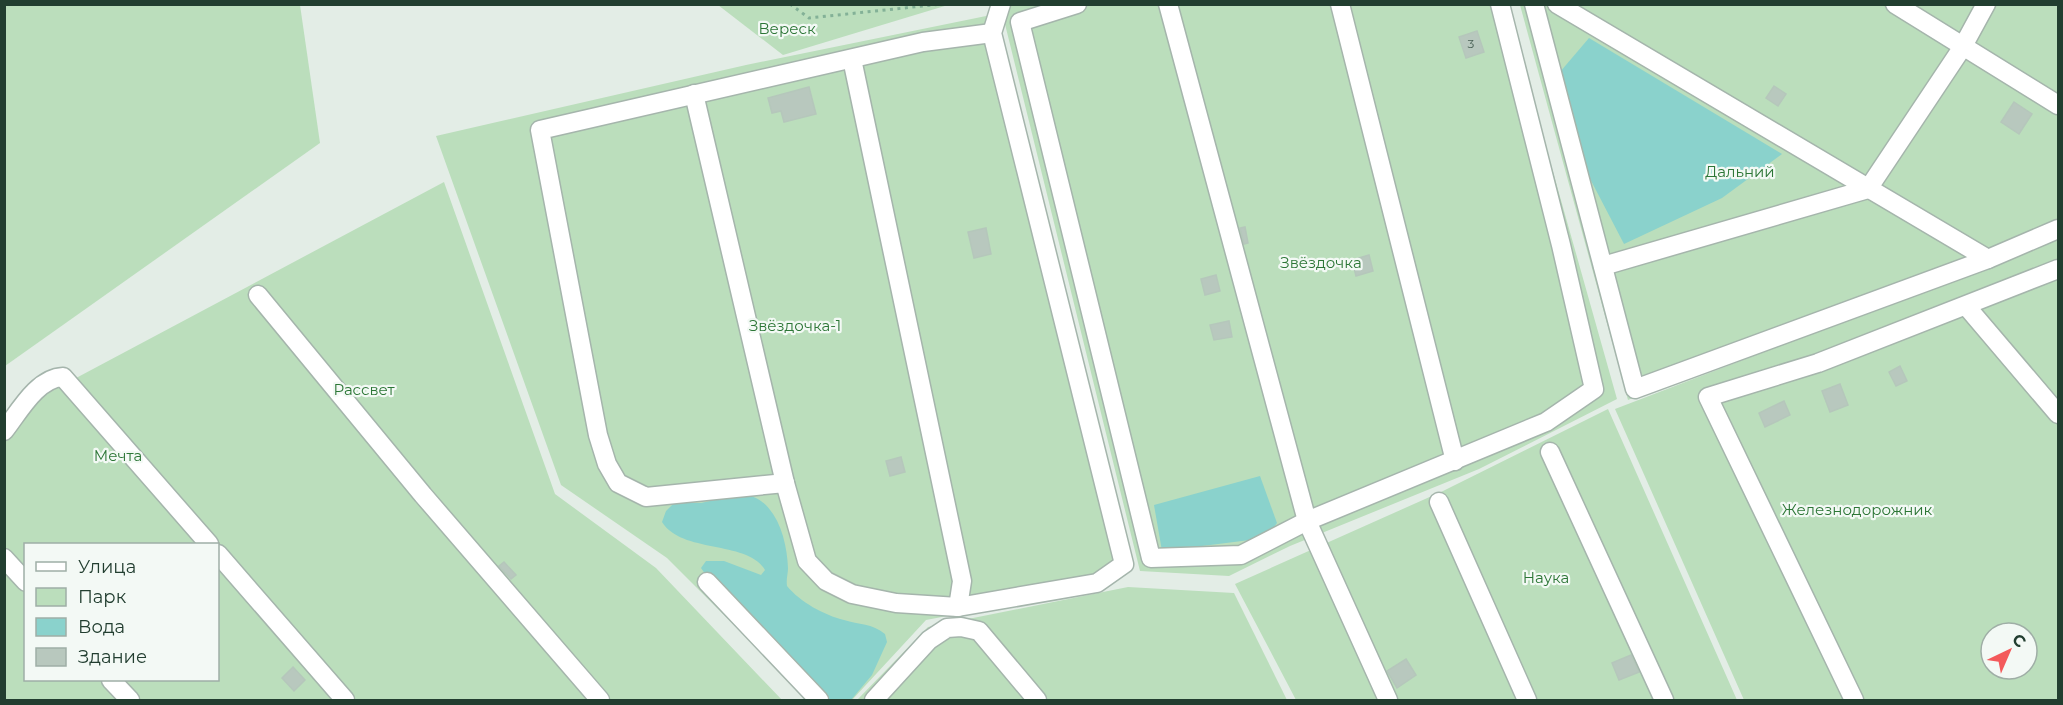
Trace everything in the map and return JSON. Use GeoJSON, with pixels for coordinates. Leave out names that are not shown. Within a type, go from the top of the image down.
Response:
{"type":"FeatureCollection","features":[{"type":"Feature","properties":{"kind":"street"},"geometry":{"type":"LineString","coordinates":[[694,94],[785,483],[807,561],[826,581],[852,594],[896,603],[958,608],[1097,583],[1124,564],[992,33],[1001,4]]}},
{"type":"Feature","properties":{"kind":"street"},"geometry":{"type":"LineString","coordinates":[[1077,4],[1020,22],[1151,558],[1241,555],[1307,521],[1546,422],[1594,389],[1561,245],[1500,4]]}},
{"type":"Feature","properties":{"kind":"street"},"geometry":{"type":"LineString","coordinates":[[1168,4],[1307,521],[1388,700]]}},
{"type":"Feature","properties":{"kind":"street"},"geometry":{"type":"LineString","coordinates":[[1340,4],[1455,461]]}},
{"type":"Feature","properties":{"kind":"street"},"geometry":{"type":"LineString","coordinates":[[1534,4],[1635,389],[1988,259],[2058,229]]}},
{"type":"Feature","properties":{"kind":"street"},"geometry":{"type":"LineString","coordinates":[[1557,4],[1988,259]]}},
{"type":"Feature","properties":{"kind":"street"},"geometry":{"type":"LineString","coordinates":[[1895,4],[1962,48],[2058,105]]}},
{"type":"Feature","properties":{"kind":"street"},"geometry":{"type":"LineString","coordinates":[[1603,266],[1868,189],[1962,48],[1986,4]]}},
{"type":"Feature","properties":{"kind":"street"},"geometry":{"type":"LineString","coordinates":[[785,483],[646,497],[618,483],[607,464],[598,435],[540,130],[923,42],[992,33]]}},
{"type":"Feature","properties":{"kind":"street"},"geometry":{"type":"LineString","coordinates":[[852,59],[962,581],[958,608]]}},
{"type":"Feature","properties":{"kind":"street"},"geometry":{"type":"LineString","coordinates":[[1854,700],[1708,397],[1818,363],[1967,307],[2058,269]]}},
{"type":"Feature","properties":{"kind":"street"},"geometry":{"type":"LineString","coordinates":[[258,295],[423,495],[600,700]]}},
{"type":"Feature","properties":{"kind":"street"},"geometry":{"type":"LineString","coordinates":[[1967,307],[2058,414]]}},
{"type":"Feature","properties":{"kind":"street"},"geometry":{"type":"LineString","coordinates":[[4,430],[41,385],[54,378],[63,377],[208,543]]}},
{"type":"Feature","properties":{"kind":"street"},"geometry":{"type":"LineString","coordinates":[[1550,452],[1664,700]]}},
{"type":"Feature","properties":{"kind":"street"},"geometry":{"type":"LineString","coordinates":[[1439,502],[1527,700]]}},
{"type":"Feature","properties":{"kind":"street"},"geometry":{"type":"LineString","coordinates":[[219,555],[345,700]]}},
{"type":"Feature","properties":{"kind":"street"},"geometry":{"type":"LineString","coordinates":[[4,558],[24,580]]}},
{"type":"Feature","properties":{"kind":"street"},"geometry":{"type":"LineString","coordinates":[[707,582],[819,700]]}},
{"type":"Feature","properties":{"kind":"street"},"geometry":{"type":"LineString","coordinates":[[874,700],[928,640],[947,628],[961,627],[980,631],[1037,700]]}},
{"type":"Feature","properties":{"kind":"street"},"geometry":{"type":"LineString","coordinates":[[112,681],[130,700]]}},
{"type":"Feature","properties":{"kind":"path"},"geometry":{"type":"LineString","coordinates":[[790,4],[809,18],[942,4]]}},
{"type":"Feature","properties":{"kind":"green space"},"geometry":{"type":"Polygon","coordinates":[[[5,4],[300,5],[320,143],[5,366],[5,4]]]}},
{"type":"Feature","properties":{"kind":"green space","name":"Звёздочка"},"geometry":{"type":"Polygon","coordinates":[[[1015,4],[1506,5],[1617,399],[1479,469],[1290,546],[1229,576],[1140,571],[1001,8],[1015,4]]]}},
{"type":"Feature","properties":{"kind":"green space","name":"Вереск"},"geometry":{"type":"Polygon","coordinates":[[[718,5],[948,5],[783,55],[718,5]]]}},
{"type":"Feature","properties":{"kind":"green space","name":"Дальний"},"geometry":{"type":"Polygon","coordinates":[[[1520,5],[2058,5],[2058,224],[1628,400],[1520,5]]]}},
{"type":"Feature","properties":{"kind":"green space","name":"Звёздочка-1"},"geometry":{"type":"Polygon","coordinates":[[[991,15],[1127,571],[1105,586],[926,620],[852,700],[809,700],[667,558],[561,485],[436,136],[746,65],[991,15]]]}},
{"type":"Feature","properties":{"kind":"green space","name":"Рассвет"},"geometry":{"type":"Polygon","coordinates":[[[444,182],[555,494],[656,568],[782,700],[5,700],[4,425],[31,402],[444,182]]]}},
{"type":"Feature","properties":{"kind":"green space","name":"Железнодорожник"},"geometry":{"type":"Polygon","coordinates":[[[2058,239],[2058,700],[1744,700],[1615,409],[2058,239]]]}},
{"type":"Feature","properties":{"kind":"green space","name":"Наука"},"geometry":{"type":"Polygon","coordinates":[[[1608,409],[1737,700],[1296,700],[1235,584],[1443,491],[1608,409]]]}},
{"type":"Feature","properties":{"kind":"green space"},"geometry":{"type":"Polygon","coordinates":[[[1128,587],[1234,593],[1287,700],[857,700],[928,627],[1128,587]]]}},
{"type":"Feature","properties":{"kind":"water"},"geometry":{"type":"Polygon","coordinates":[[[1589,38],[1782,154],[1722,198],[1624,244],[1573,146],[1560,72],[1589,38]]]}},
{"type":"Feature","properties":{"kind":"water"},"geometry":{"type":"Polygon","coordinates":[[[1260,476],[1277,523],[1266,538],[1162,551],[1154,505],[1260,476]]]}},
{"type":"Feature","properties":{"kind":"water"},"geometry":{"type":"Polygon","coordinates":[[[741,494],[763,502],[777,520],[787,556],[787,586],[792,592],[805,602],[836,618],[870,626],[885,634],[887,642],[872,675],[851,700],[830,700],[821,695],[701,568],[706,561],[724,561],[761,575],[765,570],[757,561],[745,554],[684,539],[671,532],[662,522],[666,511],[674,503],[701,503],[741,494]]]}},
{"type":"Feature","properties":{"kind":"building"},"geometry":{"type":"Polygon","coordinates":[[[1477,31],[1484,52],[1466,58],[1459,37],[1477,31]]]}},
{"type":"Feature","properties":{"kind":"building"},"geometry":{"type":"Polygon","coordinates":[[[1774,86],[1786,94],[1778,106],[1766,98],[1774,86]]]}},
{"type":"Feature","properties":{"kind":"building"},"geometry":{"type":"Polygon","coordinates":[[[809,87],[816,114],[784,122],[781,111],[772,113],[768,98],[809,87]]]}},
{"type":"Feature","properties":{"kind":"building"},"geometry":{"type":"Polygon","coordinates":[[[2014,102],[2032,114],[2019,134],[2001,122],[2014,102]]]}},
{"type":"Feature","properties":{"kind":"building"},"geometry":{"type":"Polygon","coordinates":[[[1245,227],[1248,243],[1244,244],[1240,228],[1245,227]]]}},
{"type":"Feature","properties":{"kind":"building"},"geometry":{"type":"Polygon","coordinates":[[[986,228],[991,254],[974,258],[968,232],[986,228]]]}},
{"type":"Feature","properties":{"kind":"building"},"geometry":{"type":"Polygon","coordinates":[[[1369,255],[1373,271],[1356,276],[1352,260],[1369,255]]]}},
{"type":"Feature","properties":{"kind":"building"},"geometry":{"type":"Polygon","coordinates":[[[1216,275],[1220,291],[1205,295],[1201,279],[1216,275]]]}},
{"type":"Feature","properties":{"kind":"building"},"geometry":{"type":"Polygon","coordinates":[[[1229,321],[1232,337],[1214,340],[1210,325],[1229,321]]]}},
{"type":"Feature","properties":{"kind":"building"},"geometry":{"type":"Polygon","coordinates":[[[1900,366],[1907,381],[1896,386],[1889,372],[1900,366]]]}},
{"type":"Feature","properties":{"kind":"building"},"geometry":{"type":"Polygon","coordinates":[[[1840,384],[1848,405],[1830,412],[1822,391],[1840,384]]]}},
{"type":"Feature","properties":{"kind":"building"},"geometry":{"type":"Polygon","coordinates":[[[1784,401],[1790,415],[1765,427],[1759,413],[1784,401]]]}},
{"type":"Feature","properties":{"kind":"building"},"geometry":{"type":"Polygon","coordinates":[[[901,457],[905,472],[890,476],[886,461],[901,457]]]}},
{"type":"Feature","properties":{"kind":"building"},"geometry":{"type":"Polygon","coordinates":[[[504,562],[516,575],[511,579],[499,566],[504,562]]]}},
{"type":"Feature","properties":{"kind":"building"},"geometry":{"type":"Polygon","coordinates":[[[1631,655],[1639,672],[1619,680],[1612,663],[1631,655]]]}},
{"type":"Feature","properties":{"kind":"building"},"geometry":{"type":"Polygon","coordinates":[[[1406,659],[1416,675],[1397,688],[1387,671],[1406,659]]]}},
{"type":"Feature","properties":{"kind":"building"},"geometry":{"type":"Polygon","coordinates":[[[293,667],[305,680],[294,691],[282,678],[293,667]]]}},
{"type":"Feature","properties":{"kind":"park label","name":"Мечта"},"geometry":{"type":"Point","coordinates":[118,456]}}]}
